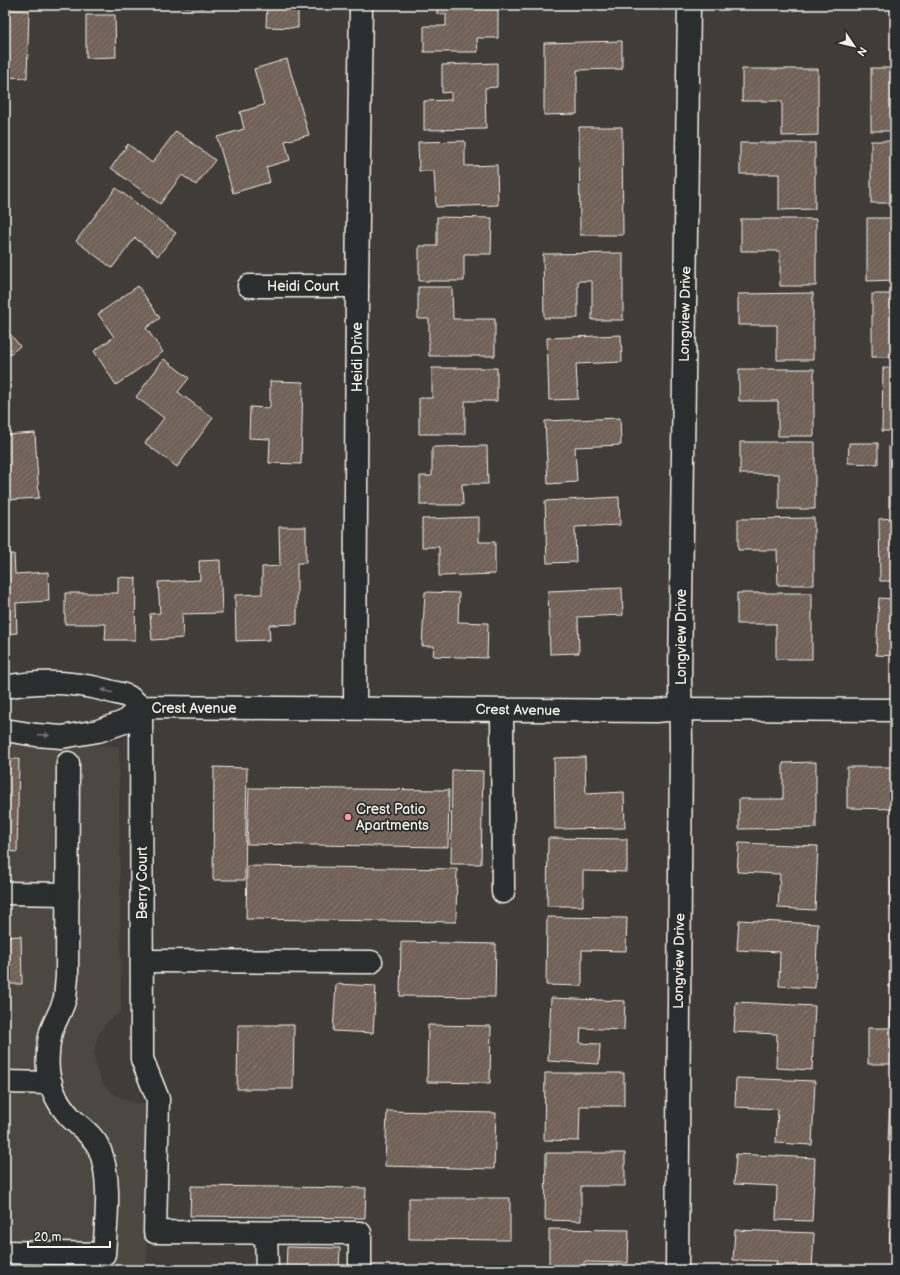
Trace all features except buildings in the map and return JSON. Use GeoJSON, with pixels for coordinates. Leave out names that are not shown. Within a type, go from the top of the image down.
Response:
{"type":"FeatureCollection","features":[{"type":"Feature","properties":{"kind":"street","name":"Heidi Drive"},"geometry":{"type":"LineString","coordinates":[[355,708],[357,286],[361,5]]}},
{"type":"Feature","properties":{"kind":"street","name":"Longview Drive"},"geometry":{"type":"LineString","coordinates":[[677,1270],[681,758],[680,709],[689,5]]}},
{"type":"Feature","properties":{"kind":"street","name":"Heidi Court"},"geometry":{"type":"LineString","coordinates":[[249,286],[357,286]]}},
{"type":"Feature","properties":{"kind":"street","name":"Crest Avenue"},"geometry":{"type":"LineString","coordinates":[[5,687],[29,683],[74,683],[92,686],[128,697],[141,707],[655,711],[680,709],[895,710]]}},
{"type":"Feature","properties":{"kind":"street","name":"Crest Avenue"},"geometry":{"type":"LineString","coordinates":[[5,730],[62,737],[98,732],[124,722],[141,707]]}},
{"type":"Feature","properties":{"kind":"street","name":"Berry Court"},"geometry":{"type":"LineString","coordinates":[[141,707],[142,1059],[158,1099],[155,1232],[266,1233]]}},
{"type":"Feature","properties":{"kind":"street"},"geometry":{"type":"LineString","coordinates":[[502,710],[504,892]]}},
{"type":"Feature","properties":{"kind":"street"},"geometry":{"type":"LineString","coordinates":[[5,1252],[104,1254],[107,1206],[105,1175],[99,1147],[92,1137],[61,1106],[51,1083],[48,1071],[48,1055],[51,1032],[65,998],[67,977],[68,763]]}},
{"type":"Feature","properties":{"kind":"street"},"geometry":{"type":"LineString","coordinates":[[5,893],[68,894]]}},
{"type":"Feature","properties":{"kind":"street"},"geometry":{"type":"LineString","coordinates":[[142,961],[371,962]]}},
{"type":"Feature","properties":{"kind":"street"},"geometry":{"type":"LineString","coordinates":[[5,1082],[51,1083]]}},
{"type":"Feature","properties":{"kind":"street"},"geometry":{"type":"LineString","coordinates":[[267,1270],[266,1233],[360,1234],[360,1270]]}},
{"type":"Feature","properties":{"kind":"shaded area"},"geometry":{"type":"Polygon","coordinates":[[[5,742],[119,746],[121,1012],[108,1021],[99,1034],[95,1045],[94,1057],[96,1069],[103,1084],[115,1095],[130,1102],[146,1104],[147,1270],[5,1270],[5,742]]]}},
{"type":"Feature","properties":{"kind":"place","name":"Crest Patio Apartments"},"geometry":{"type":"Point","coordinates":[348,817]}}]}
